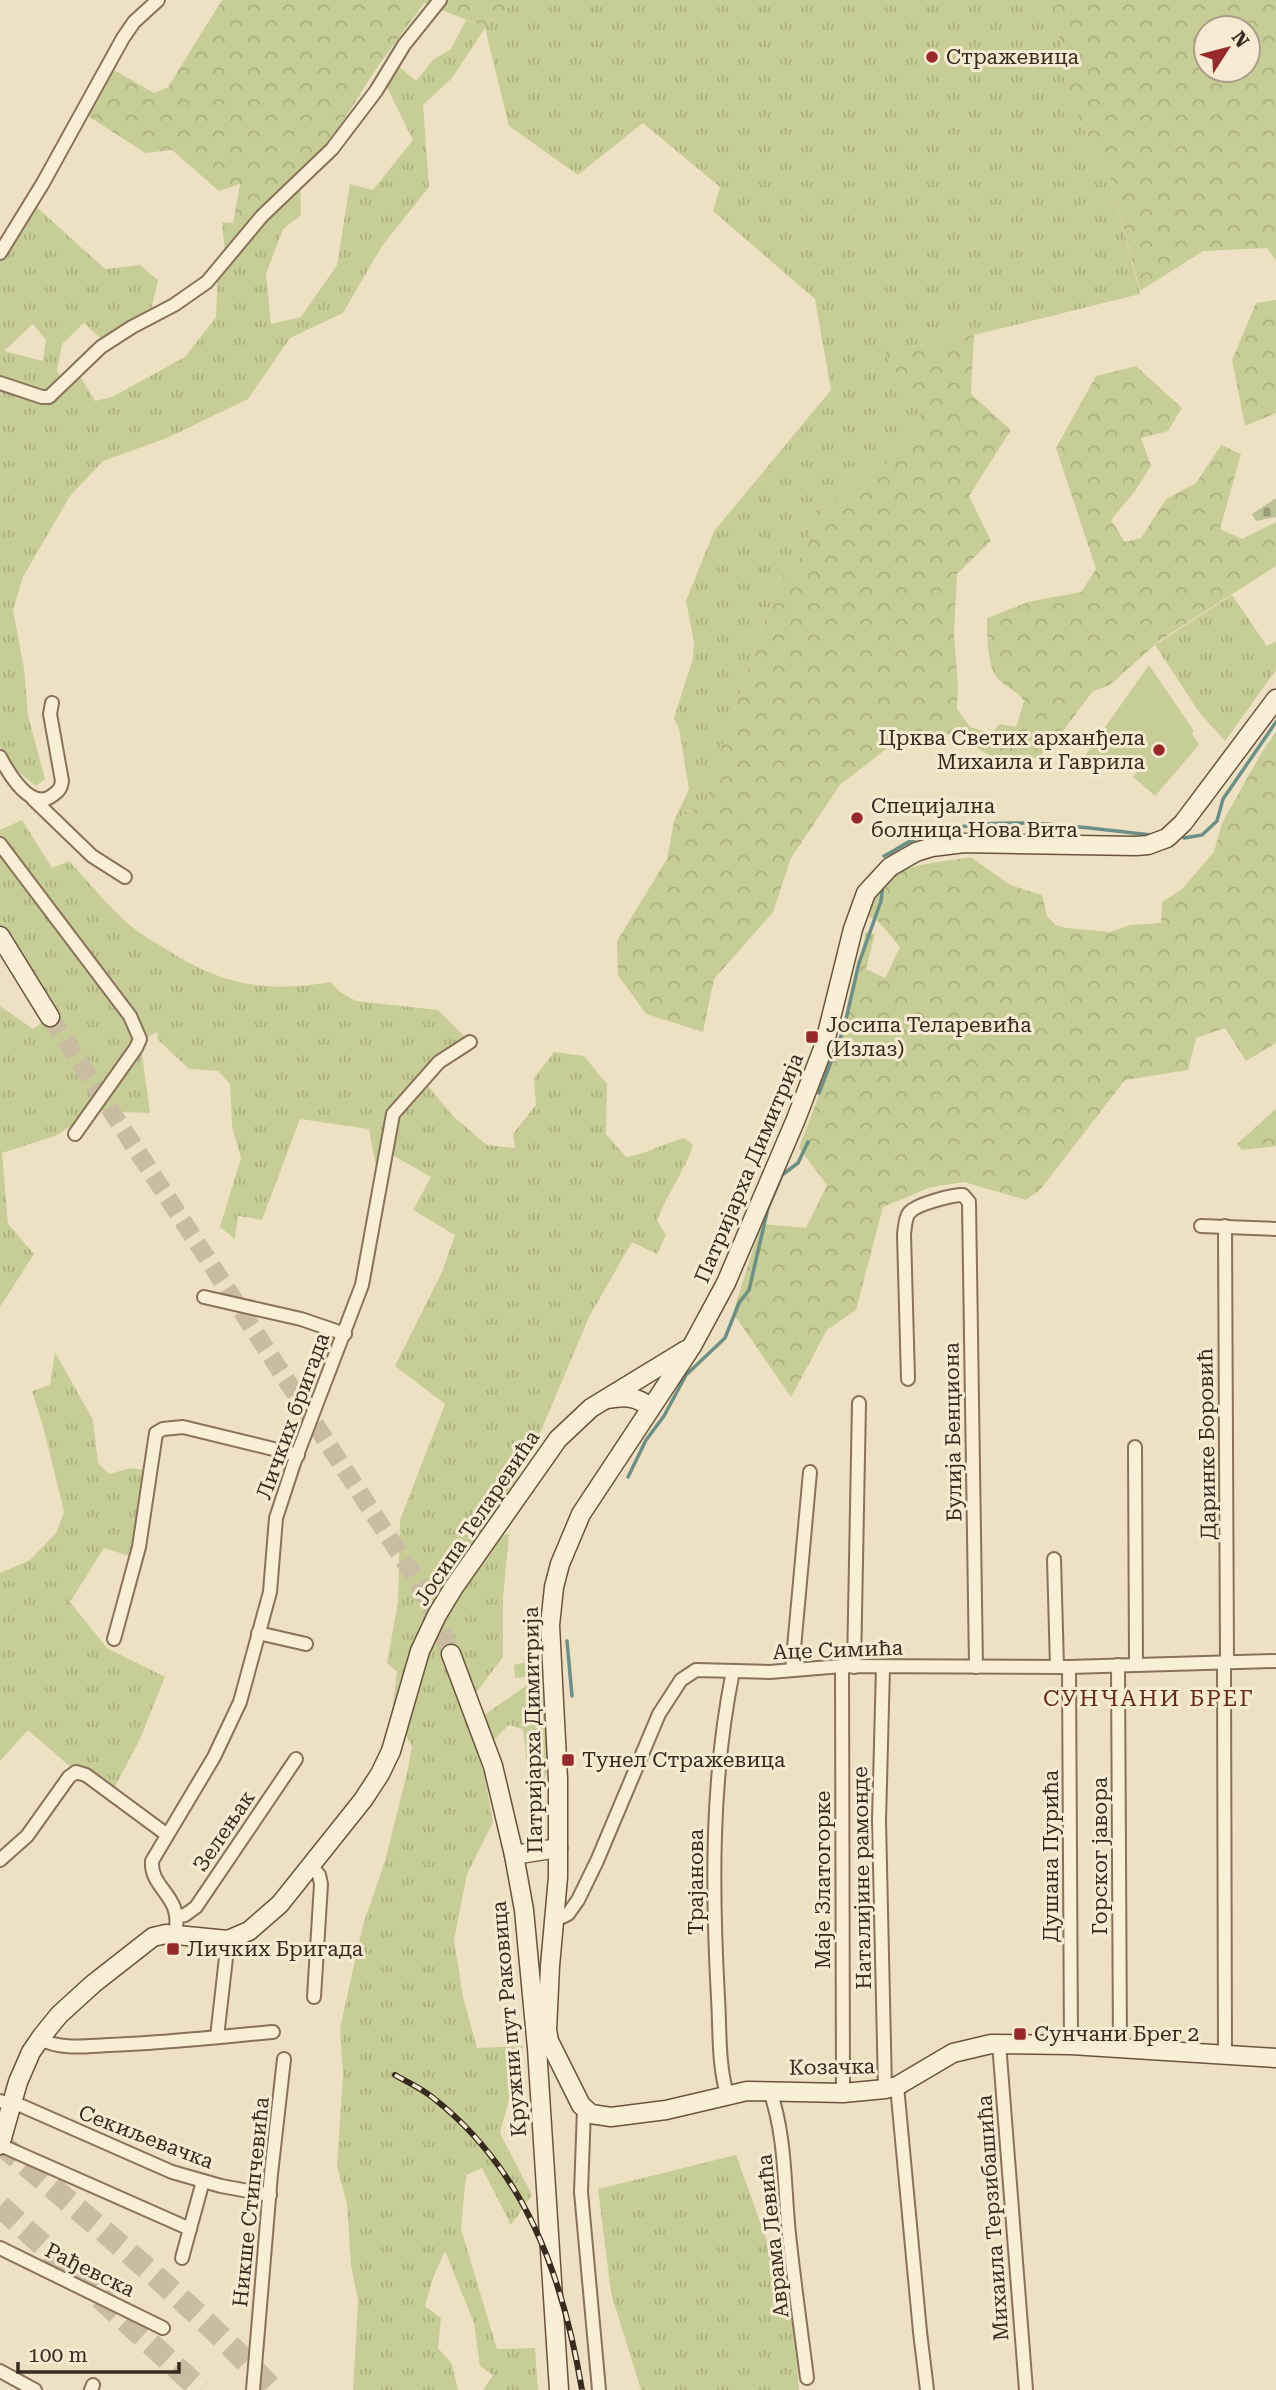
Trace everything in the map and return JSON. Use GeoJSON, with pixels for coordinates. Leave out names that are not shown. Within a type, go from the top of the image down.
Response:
{"type":"FeatureCollection","features":[{"type":"Feature","properties":{"kind":"main road","name":"Патријарха Димитрија"},"geometry":{"type":"LineString","coordinates":[[553,1917],[558,1877],[558,1779],[550,1647],[554,1587],[566,1548],[581,1514],[692,1346],[726,1283],[816,1069],[827,1036],[859,907],[870,886],[898,861],[916,852],[944,845],[979,843],[1122,847],[1148,845],[1167,838],[1183,823],[1276,699]]}},
{"type":"Feature","properties":{"kind":"main road"},"geometry":{"type":"LineString","coordinates":[[0,936],[50,1017]]}},
{"type":"Feature","properties":{"kind":"main road","name":"Јосипа Теларевића"},"geometry":{"type":"LineString","coordinates":[[228,1940],[249,1931],[280,1904],[363,1800],[386,1763],[420,1651],[454,1587],[558,1439],[579,1417],[692,1346]]}},
{"type":"Feature","properties":{"kind":"main road"},"geometry":{"type":"LineString","coordinates":[[604,1400],[629,1397],[652,1404],[650,1392],[629,1384]]}},
{"type":"Feature","properties":{"kind":"main road","name":"Кружни пут Раковица"},"geometry":{"type":"LineString","coordinates":[[451,1654],[487,1747],[514,1855],[524,1910],[537,2048],[559,2390]]}},
{"type":"Feature","properties":{"kind":"main road"},"geometry":{"type":"LineString","coordinates":[[514,1855],[558,1849]]}},
{"type":"Feature","properties":{"kind":"main road"},"geometry":{"type":"LineString","coordinates":[[553,1917],[548,2036],[575,2096],[584,2109]]}},
{"type":"Feature","properties":{"kind":"main road"},"geometry":{"type":"LineString","coordinates":[[0,2145],[6,2102],[40,2039],[59,2015],[142,1944],[159,1935],[175,1934],[228,1940]]}},
{"type":"Feature","properties":{"kind":"main road","name":"Козачка"},"geometry":{"type":"LineString","coordinates":[[584,2109],[599,2116],[623,2117],[727,2094],[770,2091],[843,2093],[891,2088],[953,2053],[999,2043],[1120,2047],[1276,2058]]}},
{"type":"Feature","properties":{"kind":"street"},"geometry":{"type":"LineString","coordinates":[[0,253],[43,183],[123,38],[134,22],[158,0]]}},
{"type":"Feature","properties":{"kind":"street"},"geometry":{"type":"LineString","coordinates":[[0,383],[49,397],[101,347],[174,305],[207,282],[254,226],[332,149],[376,91],[404,45],[440,0]]}},
{"type":"Feature","properties":{"kind":"street"},"geometry":{"type":"LineString","coordinates":[[33,799],[47,799],[61,788],[61,771],[50,713],[52,703]]}},
{"type":"Feature","properties":{"kind":"street"},"geometry":{"type":"LineString","coordinates":[[0,757],[5,768],[33,799],[92,856],[125,877]]}},
{"type":"Feature","properties":{"kind":"street"},"geometry":{"type":"LineString","coordinates":[[0,844],[131,1016],[139,1039],[136,1048],[75,1134]]}},
{"type":"Feature","properties":{"kind":"street","name":"Личких бригада"},"geometry":{"type":"LineString","coordinates":[[178,1916],[154,1875],[151,1867],[154,1854],[224,1739],[240,1702],[270,1592],[275,1524],[362,1285],[393,1114],[439,1062],[470,1042]]}},
{"type":"Feature","properties":{"kind":"street","name":"Булија Бенциона"},"geometry":{"type":"LineString","coordinates":[[908,1379],[904,1234],[907,1217],[915,1208],[954,1195],[966,1198],[969,1202],[976,1667]]}},
{"type":"Feature","properties":{"kind":"street"},"geometry":{"type":"LineString","coordinates":[[1201,1226],[1276,1229]]}},
{"type":"Feature","properties":{"kind":"street","name":"Даринке Боровић"},"geometry":{"type":"LineString","coordinates":[[1225,1226],[1225,2054]]}},
{"type":"Feature","properties":{"kind":"street"},"geometry":{"type":"LineString","coordinates":[[204,1297],[301,1319],[345,1334]]}},
{"type":"Feature","properties":{"kind":"street","name":"Маје Златогорке"},"geometry":{"type":"LineString","coordinates":[[843,2093],[848,1667],[859,1403]]}},
{"type":"Feature","properties":{"kind":"street"},"geometry":{"type":"LineString","coordinates":[[114,1639],[139,1548],[156,1433],[163,1429],[183,1427],[298,1455]]}},
{"type":"Feature","properties":{"kind":"street"},"geometry":{"type":"LineString","coordinates":[[1135,1447],[1136,1664]]}},
{"type":"Feature","properties":{"kind":"street"},"geometry":{"type":"LineString","coordinates":[[792,1670],[810,1472]]}},
{"type":"Feature","properties":{"kind":"street","name":"Душана Пурића"},"geometry":{"type":"LineString","coordinates":[[1054,1559],[1063,1667],[1071,2045]]}},
{"type":"Feature","properties":{"kind":"street"},"geometry":{"type":"LineString","coordinates":[[258,1633],[306,1644]]}},
{"type":"Feature","properties":{"kind":"street","name":"Аце Симића"},"geometry":{"type":"LineString","coordinates":[[553,1917],[568,1914],[578,1900],[659,1714],[681,1680],[696,1670],[1063,1667],[1276,1661]]}},
{"type":"Feature","properties":{"kind":"street","name":"Горског јавора"},"geometry":{"type":"LineString","coordinates":[[1118,1665],[1120,2047]]}},
{"type":"Feature","properties":{"kind":"street","name":"Наталијине рамонде"},"geometry":{"type":"LineString","coordinates":[[883,1667],[879,1821],[891,2088],[927,2390]]}},
{"type":"Feature","properties":{"kind":"street","name":"Трајанова"},"geometry":{"type":"LineString","coordinates":[[727,2094],[721,2039],[713,1857],[726,1707],[733,1671]]}},
{"type":"Feature","properties":{"kind":"street","name":"Зелењак"},"geometry":{"type":"LineString","coordinates":[[178,1916],[185,1915],[196,1907],[296,1759]]}},
{"type":"Feature","properties":{"kind":"street"},"geometry":{"type":"LineString","coordinates":[[0,1860],[27,1836],[69,1777],[76,1772],[86,1775],[166,1834]]}},
{"type":"Feature","properties":{"kind":"street"},"geometry":{"type":"LineString","coordinates":[[311,1865],[319,1875],[321,1884],[314,1997]]}},
{"type":"Feature","properties":{"kind":"street"},"geometry":{"type":"LineString","coordinates":[[175,1934],[178,1916]]}},
{"type":"Feature","properties":{"kind":"street"},"geometry":{"type":"LineString","coordinates":[[217,2037],[228,1940]]}},
{"type":"Feature","properties":{"kind":"street"},"geometry":{"type":"LineString","coordinates":[[40,2039],[56,2046],[78,2046],[151,2043],[273,2032]]}},
{"type":"Feature","properties":{"kind":"street","name":"Михаила Терзибашића"},"geometry":{"type":"LineString","coordinates":[[999,2043],[1026,2390]]}},
{"type":"Feature","properties":{"kind":"street","name":"Никше Стипчевића"},"geometry":{"type":"LineString","coordinates":[[253,2390],[284,2059]]}},
{"type":"Feature","properties":{"kind":"street","name":"Аврама Левића"},"geometry":{"type":"LineString","coordinates":[[770,2091],[783,2142],[789,2233],[807,2378]]}},
{"type":"Feature","properties":{"kind":"street","name":"Секиљевачка"},"geometry":{"type":"LineString","coordinates":[[6,2102],[149,2163],[203,2181],[270,2195]]}},
{"type":"Feature","properties":{"kind":"street"},"geometry":{"type":"LineString","coordinates":[[584,2109],[581,2192],[598,2390]]}},
{"type":"Feature","properties":{"kind":"street"},"geometry":{"type":"LineString","coordinates":[[0,2145],[190,2229]]}},
{"type":"Feature","properties":{"kind":"street"},"geometry":{"type":"LineString","coordinates":[[182,2258],[203,2181]]}},
{"type":"Feature","properties":{"kind":"street","name":"Рађевска"},"geometry":{"type":"LineString","coordinates":[[0,2248],[163,2328]]}},
{"type":"Feature","properties":{"kind":"street"},"geometry":{"type":"LineString","coordinates":[[0,2371],[35,2390]]}},
{"type":"Feature","properties":{"kind":"green space"},"geometry":{"type":"Polygon","coordinates":[[[222,0],[516,0],[485,27],[424,3],[374,72],[328,145],[226,261],[222,222],[233,223],[240,184],[219,191],[172,150],[145,153],[82,112],[107,66],[154,93],[168,87],[222,0]]]}},
{"type":"Feature","properties":{"kind":"green space"},"geometry":{"type":"Polygon","coordinates":[[[516,0],[1054,0],[1070,102],[1112,182],[1140,294],[974,335],[885,351],[921,415],[889,462],[815,512],[807,551],[779,579],[706,801],[674,821],[689,789],[679,729],[674,718],[693,658],[694,643],[686,601],[714,531],[831,390],[815,299],[713,211],[720,187],[643,123],[578,175],[509,126],[485,28],[452,78],[423,105],[429,187],[382,246],[343,313],[290,338],[248,399],[167,438],[103,461],[70,496],[23,577],[13,610],[24,668],[28,716],[45,779],[36,786],[10,765],[0,747],[0,252],[31,202],[105,269],[140,265],[158,280],[149,319],[106,343],[84,323],[62,344],[57,371],[64,382],[77,371],[95,401],[112,397],[185,357],[216,317],[218,270],[300,180],[301,215],[283,229],[266,274],[271,324],[301,317],[337,265],[350,184],[373,190],[413,140],[383,79],[392,61],[416,81],[434,59],[451,49],[466,20],[485,27],[516,0]],[[33,324],[4,351],[43,361],[46,340],[33,324]]]}},
{"type":"Feature","properties":{"kind":"green space"},"geometry":{"type":"Polygon","coordinates":[[[1054,0],[1276,0],[1276,260],[1267,248],[1203,251],[1140,291],[1112,182],[1070,102],[1054,0]]]}},
{"type":"Feature","properties":{"kind":"green space"},"geometry":{"type":"Polygon","coordinates":[[[1276,300],[1276,413],[1245,426],[1232,360],[1256,303],[1276,300]]]}},
{"type":"Feature","properties":{"kind":"green space"},"geometry":{"type":"Polygon","coordinates":[[[974,335],[971,394],[1011,430],[969,496],[991,541],[957,574],[954,633],[957,709],[970,727],[992,734],[999,724],[1016,727],[1024,701],[994,674],[988,650],[987,618],[1028,602],[1081,592],[1096,569],[1056,448],[1096,376],[1136,366],[1182,408],[1168,431],[1141,438],[1151,466],[1111,520],[1125,542],[1141,538],[1166,499],[1196,483],[1221,445],[1241,454],[1220,529],[1242,539],[1276,522],[1276,566],[1159,641],[1110,685],[1093,691],[1060,735],[1038,758],[999,762],[955,733],[895,742],[840,785],[791,858],[773,912],[714,979],[703,1032],[646,1014],[618,975],[617,941],[667,859],[674,821],[706,801],[779,579],[807,551],[815,512],[889,462],[921,415],[884,351],[974,335]]]}},
{"type":"Feature","properties":{"kind":"green space"},"geometry":{"type":"Polygon","coordinates":[[[1276,498],[1276,517],[1256,521],[1252,514],[1276,498]]]}},
{"type":"Feature","properties":{"kind":"green space"},"geometry":{"type":"Polygon","coordinates":[[[1232,595],[1267,646],[1276,641],[1276,670],[1225,741],[1199,712],[1155,645],[1232,595]]]}},
{"type":"Feature","properties":{"kind":"green space"},"geometry":{"type":"Polygon","coordinates":[[[1149,665],[1194,731],[1192,734],[1199,745],[1155,796],[1133,777],[1138,770],[1124,760],[1118,767],[1103,756],[1095,767],[1084,757],[1149,665]]]}},
{"type":"Feature","properties":{"kind":"green space"},"geometry":{"type":"Polygon","coordinates":[[[1276,732],[1276,1043],[1246,1061],[1225,1028],[1196,1038],[1188,1070],[1125,1080],[1040,1190],[1026,1200],[964,1182],[931,1187],[883,1207],[856,1310],[827,1330],[791,1397],[733,1313],[761,1224],[806,1228],[827,1185],[799,1148],[844,1028],[866,932],[875,934],[866,969],[885,978],[900,947],[878,921],[866,915],[881,885],[889,877],[907,869],[971,857],[1010,885],[1042,895],[1047,916],[1055,925],[1110,932],[1130,925],[1161,923],[1162,902],[1182,889],[1214,852],[1222,823],[1276,732]]]}},
{"type":"Feature","properties":{"kind":"green space"},"geometry":{"type":"Polygon","coordinates":[[[22,820],[52,868],[69,861],[132,927],[185,961],[224,978],[244,983],[285,987],[331,982],[340,992],[356,1001],[438,1010],[470,1042],[423,1080],[453,1116],[487,1145],[515,1148],[513,1134],[536,1105],[534,1078],[554,1052],[584,1056],[607,1084],[606,1134],[626,1157],[684,1138],[693,1145],[657,1220],[666,1235],[657,1254],[632,1242],[589,1317],[538,1438],[512,1487],[488,1517],[478,1538],[509,1534],[503,1598],[503,1657],[464,1709],[485,1778],[493,1822],[467,1874],[454,1940],[463,1997],[477,2048],[523,2046],[521,2064],[500,2133],[532,2195],[511,2225],[482,2168],[466,2175],[461,2229],[497,2349],[535,2348],[538,2390],[483,2390],[493,2375],[480,2366],[474,2323],[445,2251],[425,2306],[441,2318],[438,2348],[452,2364],[458,2390],[353,2390],[358,2301],[351,2265],[347,2204],[337,2166],[343,2075],[340,2028],[363,1925],[385,1861],[412,1746],[405,1733],[390,1726],[397,1672],[387,1663],[398,1602],[400,1520],[445,1404],[395,1366],[442,1272],[455,1235],[413,1210],[431,1177],[387,1152],[385,1166],[375,1163],[369,1129],[300,1119],[262,1220],[238,1216],[235,1239],[220,1227],[241,1158],[232,1127],[230,1084],[218,1071],[189,1069],[157,1039],[158,1032],[140,1040],[150,1113],[95,1111],[55,1136],[2,1153],[8,1224],[34,1254],[0,1307],[0,1006],[33,1029],[50,1017],[0,936],[0,830],[22,820]]]}},
{"type":"Feature","properties":{"kind":"green space"},"geometry":{"type":"Polygon","coordinates":[[[1276,1109],[1276,1146],[1242,1150],[1237,1144],[1276,1109]]]}},
{"type":"Feature","properties":{"kind":"green space"},"geometry":{"type":"Polygon","coordinates":[[[55,1352],[93,1420],[98,1463],[109,1474],[131,1468],[149,1471],[136,1558],[104,1548],[70,1602],[107,1648],[165,1677],[140,1739],[111,1794],[76,1772],[28,1730],[0,1761],[0,1573],[30,1560],[56,1533],[64,1512],[32,1391],[50,1385],[55,1352]]]}},
{"type":"Feature","properties":{"kind":"green space"},"geometry":{"type":"Polygon","coordinates":[[[539,1659],[545,1667],[552,1761],[532,1805],[523,1729],[509,1725],[490,1744],[483,1716],[527,1685],[526,1677],[515,1678],[514,1665],[539,1659]]]}},
{"type":"Feature","properties":{"kind":"green space"},"geometry":{"type":"Polygon","coordinates":[[[736,2155],[792,2310],[799,2390],[641,2390],[611,2293],[598,2189],[736,2155]]]}},
{"type":"Feature","properties":{"kind":"waterway"},"geometry":{"type":"LineString","coordinates":[[1184,838],[1202,835],[1217,821],[1223,799],[1276,722]]}},
{"type":"Feature","properties":{"kind":"waterway"},"geometry":{"type":"LineString","coordinates":[[884,856],[922,836],[978,825],[1065,825],[1151,835]]}},
{"type":"Feature","properties":{"kind":"waterway"},"geometry":{"type":"LineString","coordinates":[[819,1093],[844,1028],[859,963],[881,901],[883,885]]}},
{"type":"Feature","properties":{"kind":"waterway"},"geometry":{"type":"LineString","coordinates":[[628,1477],[646,1440],[664,1416],[686,1375],[725,1338],[739,1303],[749,1290],[768,1208],[782,1175],[798,1163],[808,1142]]}},
{"type":"Feature","properties":{"kind":"waterway"},"geometry":{"type":"LineString","coordinates":[[567,1641],[572,1696]]}},
{"type":"Feature","properties":{"kind":"tunnel"},"geometry":{"type":"LineString","coordinates":[[50,1017],[412,1573],[451,1654]]}},
{"type":"Feature","properties":{"kind":"tunnel"},"geometry":{"type":"LineString","coordinates":[[0,2143],[175,2293],[273,2390]]}},
{"type":"Feature","properties":{"kind":"tunnel"},"geometry":{"type":"LineString","coordinates":[[0,2206],[201,2390]]}},
{"type":"Feature","properties":{"kind":"railway"},"geometry":{"type":"LineString","coordinates":[[395,2075],[428,2094],[465,2126],[516,2192],[551,2267],[564,2307],[582,2390]]}},
{"type":"Feature","properties":{"kind":"place","name":"Стражевица"},"geometry":{"type":"Point","coordinates":[932,57]}},
{"type":"Feature","properties":{"kind":"place","name":"Црква Светих арханђела Михаила и Гаврила"},"geometry":{"type":"Point","coordinates":[1159,750]}},
{"type":"Feature","properties":{"kind":"place","name":"Специјална болница Нова Вита"},"geometry":{"type":"Point","coordinates":[857,818]}},
{"type":"Feature","properties":{"kind":"place","name":"Јосипа Теларевића (Излаз)"},"geometry":{"type":"Point","coordinates":[812,1037]}},
{"type":"Feature","properties":{"kind":"place","name":"Тунел Стражевица"},"geometry":{"type":"Point","coordinates":[568,1760]}},
{"type":"Feature","properties":{"kind":"place","name":"Личких Бригада"},"geometry":{"type":"Point","coordinates":[173,1949]}},
{"type":"Feature","properties":{"kind":"place","name":"Сунчани Брег 2"},"geometry":{"type":"Point","coordinates":[1020,2034]}},
{"type":"Feature","properties":{"kind":"district","name":"СУНЧАНИ БРЕГ"},"geometry":{"type":"Point","coordinates":[1149,1698]}}]}
